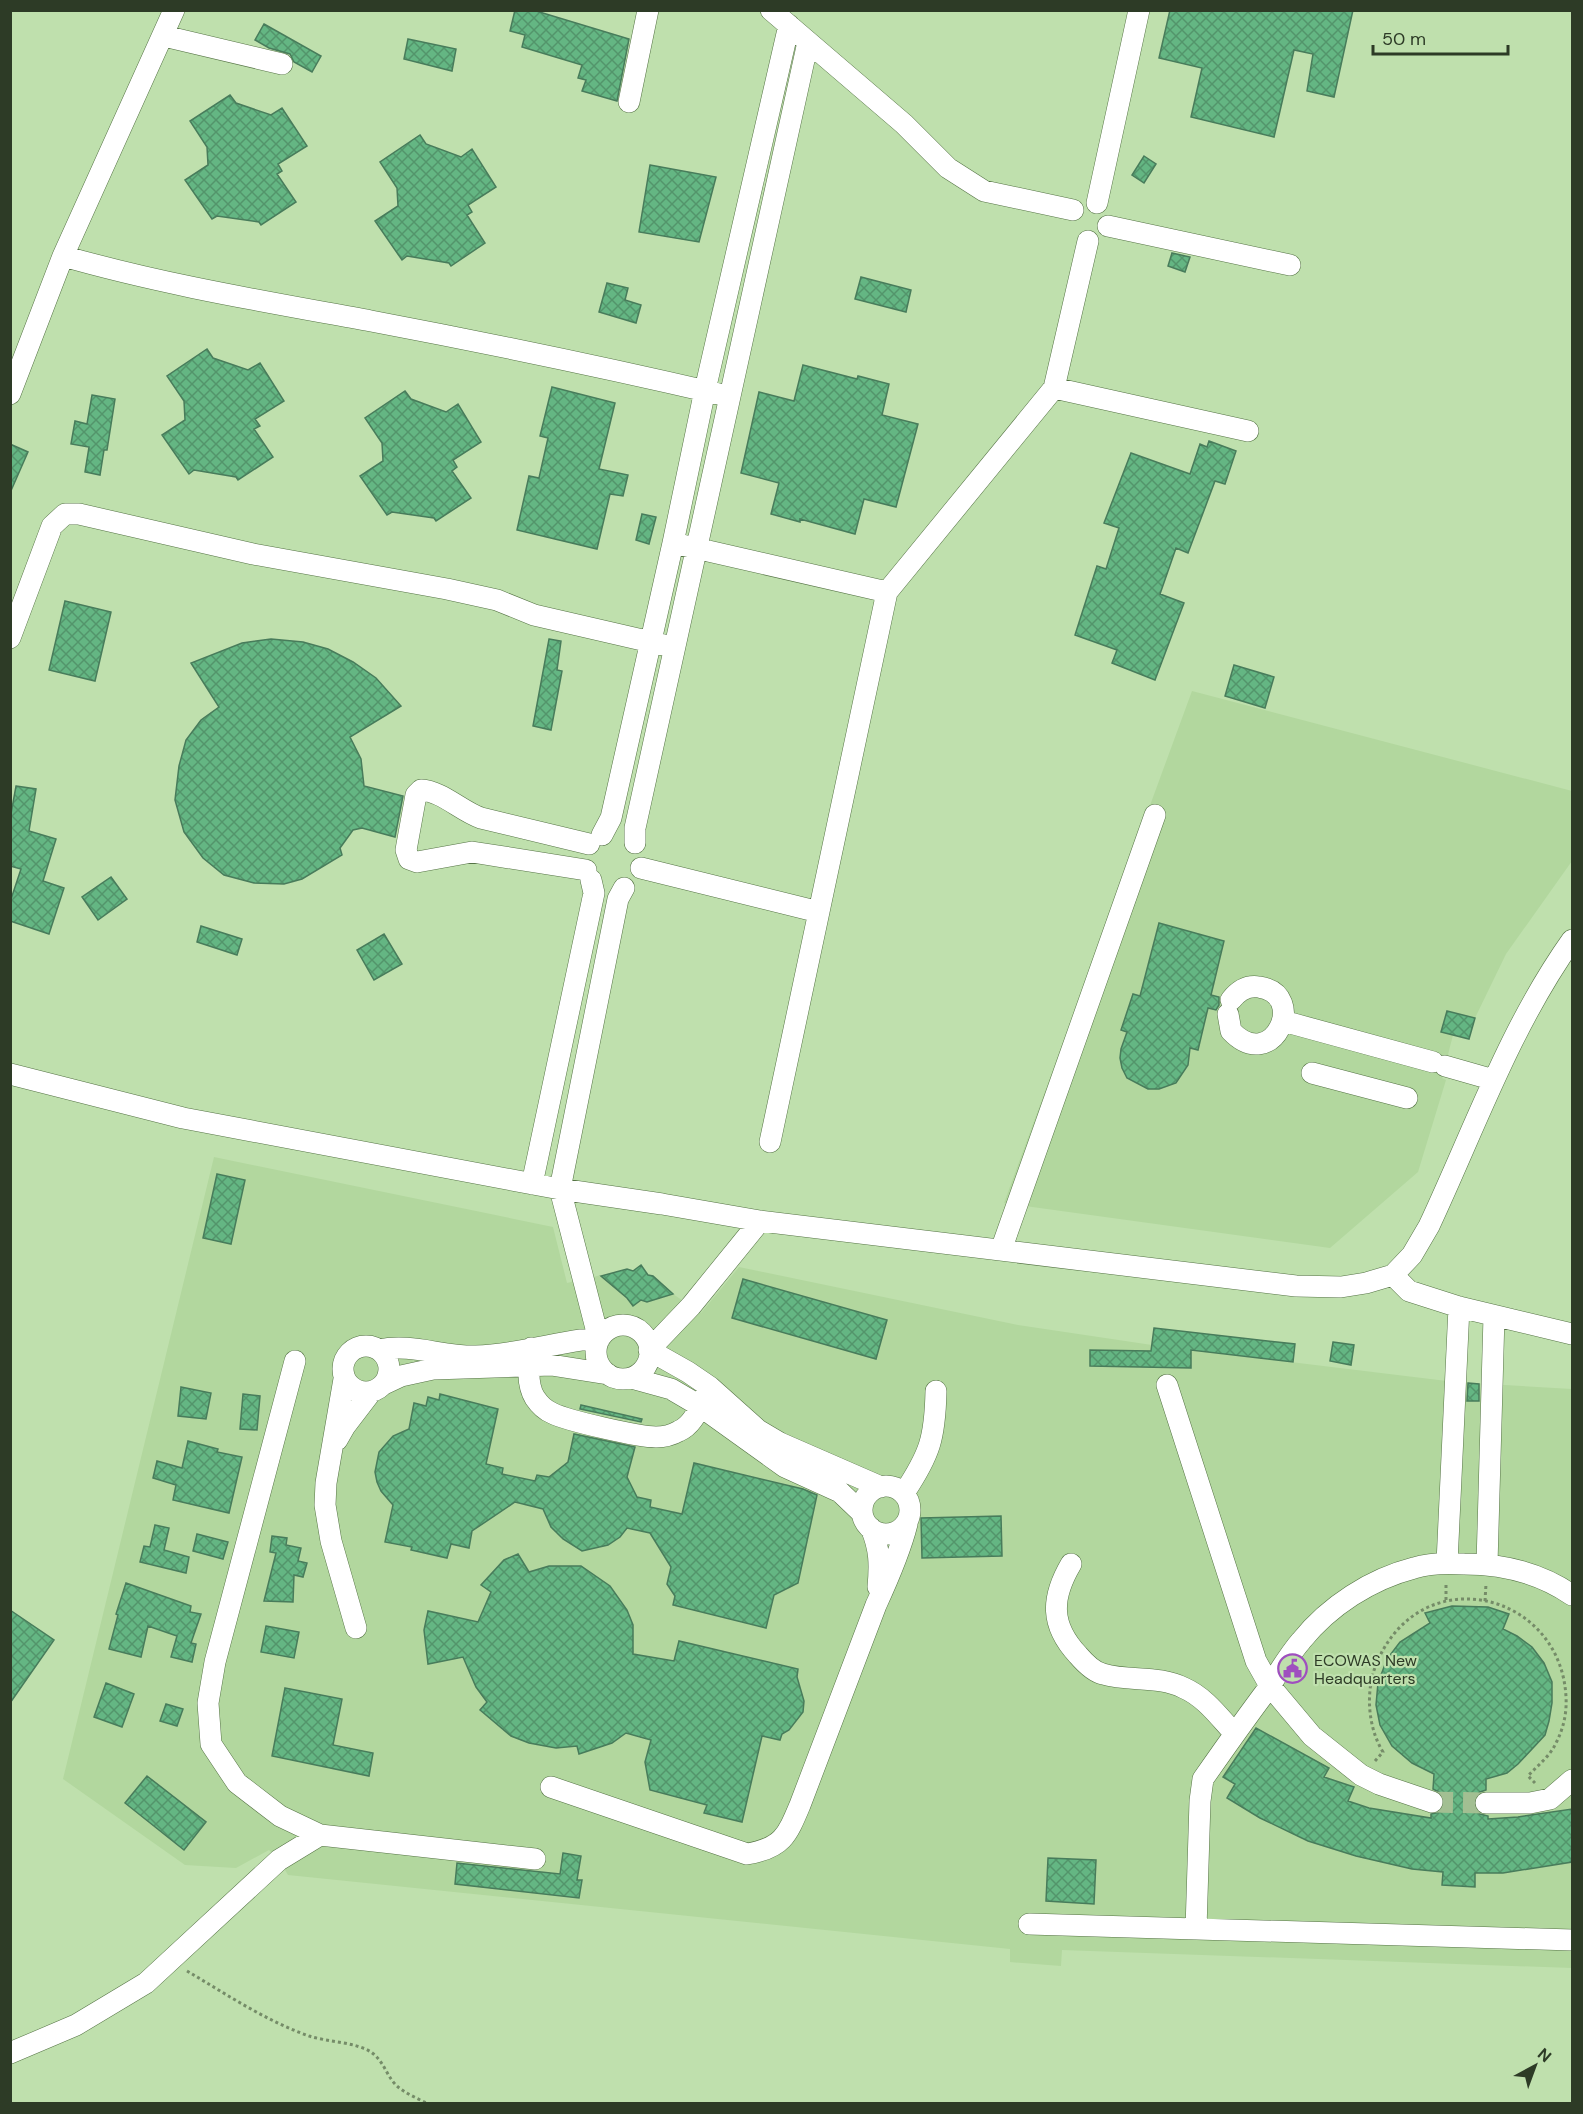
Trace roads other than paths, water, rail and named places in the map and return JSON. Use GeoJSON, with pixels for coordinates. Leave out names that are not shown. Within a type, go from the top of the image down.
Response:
{"type":"FeatureCollection","features":[{"type":"Feature","properties":{"kind":"street"},"geometry":{"type":"LineString","coordinates":[[10,394],[63,256],[174,10]]}},
{"type":"Feature","properties":{"kind":"street"},"geometry":{"type":"LineString","coordinates":[[629,102],[648,10]]}},
{"type":"Feature","properties":{"kind":"street"},"geometry":{"type":"LineString","coordinates":[[771,10],[904,124],[948,168],[984,191],[1073,210]]}},
{"type":"Feature","properties":{"kind":"street"},"geometry":{"type":"LineString","coordinates":[[1097,203],[1139,10]]}},
{"type":"Feature","properties":{"kind":"street"},"geometry":{"type":"LineString","coordinates":[[532,1184],[594,893],[585,854],[611,818],[705,390],[789,25]]}},
{"type":"Feature","properties":{"kind":"street"},"geometry":{"type":"LineString","coordinates":[[164,36],[282,64]]}},
{"type":"Feature","properties":{"kind":"street"},"geometry":{"type":"LineString","coordinates":[[635,843],[635,828],[674,647],[808,42]]}},
{"type":"Feature","properties":{"kind":"street"},"geometry":{"type":"LineString","coordinates":[[1083,202],[1097,203],[1107,213],[1108,226],[1101,237],[1088,241],[1075,236],[1069,224],[1073,210],[1083,202]]}},
{"type":"Feature","properties":{"kind":"street"},"geometry":{"type":"LineString","coordinates":[[1108,226],[1290,265]]}},
{"type":"Feature","properties":{"kind":"street"},"geometry":{"type":"LineString","coordinates":[[770,1142],[886,592],[1054,388],[1088,241]]}},
{"type":"Feature","properties":{"kind":"street"},"geometry":{"type":"LineString","coordinates":[[63,256],[106,268],[209,290],[458,338],[731,396]]}},
{"type":"Feature","properties":{"kind":"street"},"geometry":{"type":"LineString","coordinates":[[1054,388],[1248,431]]}},
{"type":"Feature","properties":{"kind":"street"},"geometry":{"type":"LineString","coordinates":[[10,638],[52,526],[65,514],[80,514],[253,554],[497,600],[534,615],[674,647]]}},
{"type":"Feature","properties":{"kind":"street"},"geometry":{"type":"LineString","coordinates":[[673,543],[886,592]]}},
{"type":"Feature","properties":{"kind":"street"},"geometry":{"type":"LineString","coordinates":[[608,1374],[598,1362],[596,1355],[598,1340],[560,1189],[618,899],[624,888],[637,877],[641,868],[640,851],[635,843],[620,834],[611,833],[596,840],[481,818],[429,791],[421,790],[416,795],[405,850],[410,859],[417,862],[472,852],[588,875],[606,889],[624,888]]}},
{"type":"Feature","properties":{"kind":"street"},"geometry":{"type":"LineString","coordinates":[[1000,1250],[1155,815]]}},
{"type":"Feature","properties":{"kind":"street"},"geometry":{"type":"LineString","coordinates":[[472,852],[481,818]]}},
{"type":"Feature","properties":{"kind":"street"},"geometry":{"type":"LineString","coordinates":[[641,868],[819,912]]}},
{"type":"Feature","properties":{"kind":"street"},"geometry":{"type":"LineString","coordinates":[[10,1074],[183,1118],[560,1189],[760,1221],[1296,1286],[1341,1287],[1393,1275],[1412,1255],[1430,1226],[1494,1080],[1543,985],[1572,940]]}},
{"type":"Feature","properties":{"kind":"street"},"geometry":{"type":"LineString","coordinates":[[1250,987],[1268,990],[1276,995],[1281,1003],[1284,1012],[1283,1021],[1274,1037],[1256,1044],[1246,1042],[1231,1031],[1230,1007],[1241,990],[1250,987]]}},
{"type":"Feature","properties":{"kind":"street"},"geometry":{"type":"LineString","coordinates":[[1283,1021],[1494,1080]]}},
{"type":"Feature","properties":{"kind":"street"},"geometry":{"type":"LineString","coordinates":[[1312,1073],[1407,1098]]}},
{"type":"Feature","properties":{"kind":"street"},"geometry":{"type":"LineString","coordinates":[[649,1350],[691,1306],[760,1221]]}},
{"type":"Feature","properties":{"kind":"street"},"geometry":{"type":"LineString","coordinates":[[1393,1275],[1409,1290],[1494,1316],[1572,1334]]}},
{"type":"Feature","properties":{"kind":"street"},"geometry":{"type":"LineString","coordinates":[[1447,1563],[1459,1306]]}},
{"type":"Feature","properties":{"kind":"street"},"geometry":{"type":"LineString","coordinates":[[1487,1564],[1494,1316]]}},
{"type":"Feature","properties":{"kind":"street"},"geometry":{"type":"LineString","coordinates":[[344,1379],[356,1390],[378,1388],[401,1376],[433,1369],[530,1357],[581,1340],[598,1340],[611,1328],[628,1326],[643,1335],[649,1350],[645,1367],[631,1378]]}},
{"type":"Feature","properties":{"kind":"street"},"geometry":{"type":"LineString","coordinates":[[334,1446],[345,1426],[378,1388],[389,1370],[385,1355],[379,1350],[364,1345],[350,1351],[343,1364],[344,1379],[326,1483],[325,1505],[331,1541],[357,1628]]}},
{"type":"Feature","properties":{"kind":"street"},"geometry":{"type":"LineString","coordinates":[[379,1350],[402,1347],[453,1355],[530,1357],[623,1379],[631,1378],[671,1389],[700,1406],[785,1467],[840,1492],[867,1521],[886,1534],[894,1533],[907,1524]]}},
{"type":"Feature","properties":{"kind":"street"},"geometry":{"type":"LineString","coordinates":[[649,1350],[688,1371],[710,1387],[758,1430],[780,1443],[881,1487]]}},
{"type":"Feature","properties":{"kind":"street"},"geometry":{"type":"LineString","coordinates":[[530,1357],[530,1385],[542,1407],[553,1414],[578,1421],[654,1437],[681,1431],[689,1424],[710,1387]]}},
{"type":"Feature","properties":{"kind":"street"},"geometry":{"type":"LineString","coordinates":[[296,1361],[215,1662],[208,1703],[211,1744],[237,1783],[280,1816],[321,1835],[535,1860]]}},
{"type":"Feature","properties":{"kind":"street"},"geometry":{"type":"LineString","coordinates":[[1167,1385],[1256,1660],[1270,1686],[1312,1736],[1361,1775],[1379,1784],[1432,1802]]}},
{"type":"Feature","properties":{"kind":"street"},"geometry":{"type":"LineString","coordinates":[[904,1493],[923,1464],[928,1451],[935,1424],[936,1391]]}},
{"type":"Feature","properties":{"kind":"street"},"geometry":{"type":"LineString","coordinates":[[551,1787],[747,1854],[765,1851],[780,1842],[791,1827],[876,1605],[892,1570],[911,1508],[904,1493],[897,1488],[874,1489],[865,1499],[867,1521],[878,1546],[880,1566],[876,1605]]}},
{"type":"Feature","properties":{"kind":"street"},"geometry":{"type":"LineString","coordinates":[[1196,1929],[1200,1801],[1203,1779],[1300,1641],[1344,1599],[1415,1567],[1447,1563],[1487,1564],[1516,1569],[1542,1577],[1572,1595]]}},
{"type":"Feature","properties":{"kind":"street"},"geometry":{"type":"LineString","coordinates":[[1071,1564],[1057,1593],[1056,1618],[1067,1643],[1084,1662],[1101,1674],[1162,1680],[1185,1688],[1200,1698],[1235,1734]]}},
{"type":"Feature","properties":{"kind":"street"},"geometry":{"type":"LineString","coordinates":[[1486,1803],[1530,1803],[1550,1799],[1572,1780]]}},
{"type":"Feature","properties":{"kind":"street"},"geometry":{"type":"LineString","coordinates":[[10,2053],[76,2025],[146,1983],[279,1860],[321,1835]]}},
{"type":"Feature","properties":{"kind":"street"},"geometry":{"type":"LineString","coordinates":[[1029,1924],[1572,1940]]}},
{"type":"Feature","properties":{"kind":"tunnel"},"geometry":{"type":"LineString","coordinates":[[1432,1802],[1486,1803]]}},
{"type":"Feature","properties":{"kind":"place","name":"ECOWAS New Headquarters"},"geometry":{"type":"Point","coordinates":[1293,1669]}}]}
